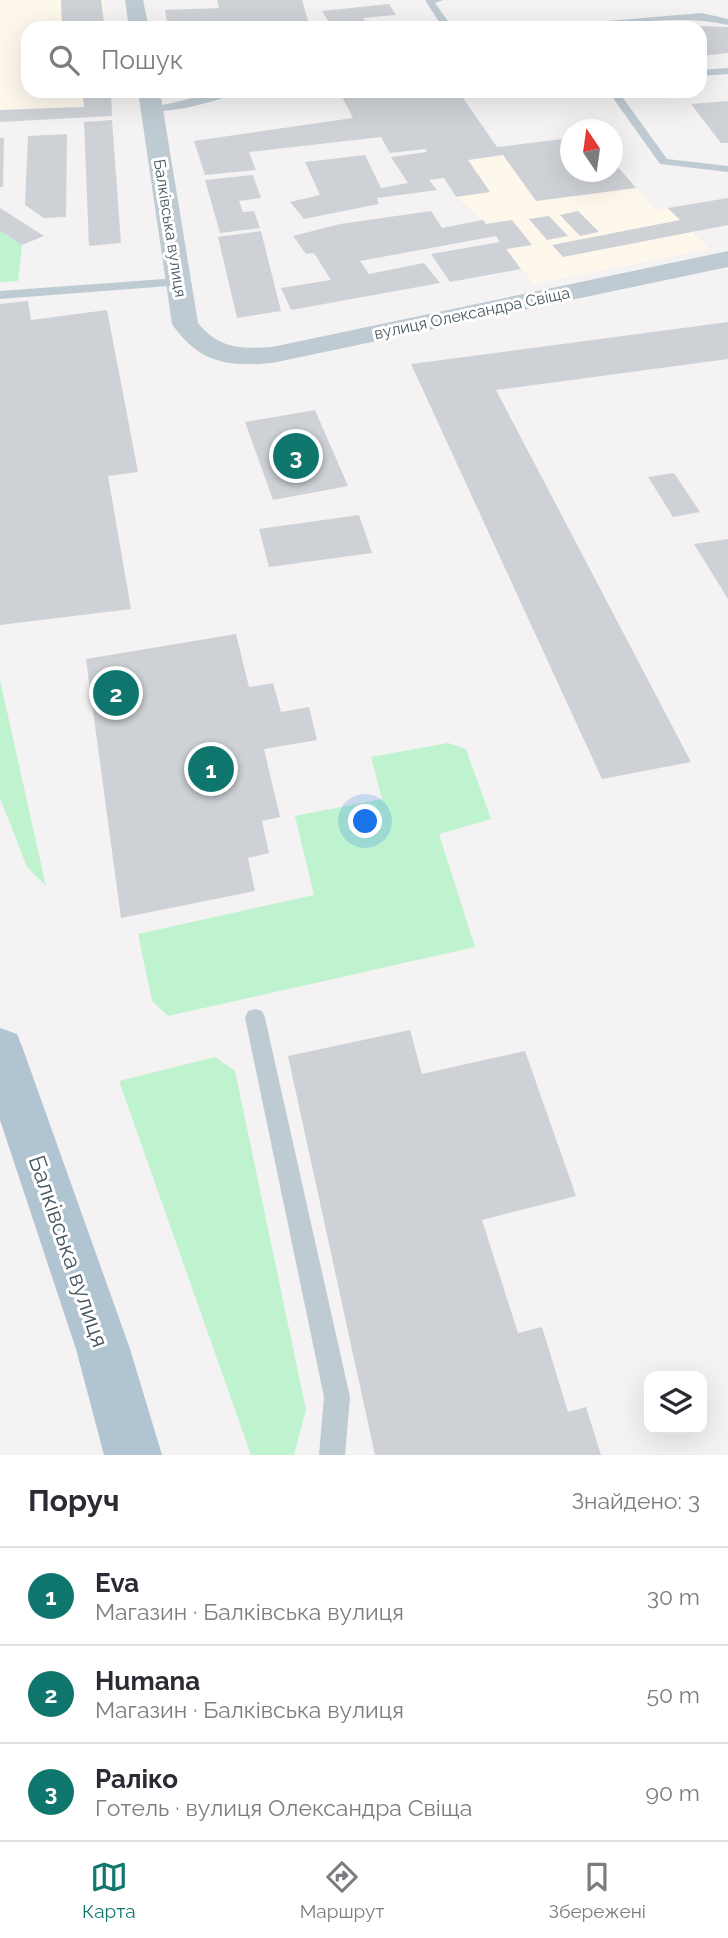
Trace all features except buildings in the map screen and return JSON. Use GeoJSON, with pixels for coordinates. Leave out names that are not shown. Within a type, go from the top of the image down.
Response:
{"type":"FeatureCollection","features":[{"type":"Feature","properties":{"kind":"main road","name":"Балківська вулиця"},"geometry":{"type":"LineString","coordinates":[[0,1049],[103,1349],[133,1455]]}},
{"type":"Feature","properties":{"kind":"street"},"geometry":{"type":"LineString","coordinates":[[135,0],[138,21]]}},
{"type":"Feature","properties":{"kind":"street","name":"Балківська вулиця"},"geometry":{"type":"LineString","coordinates":[[150,100],[185,324],[197,341],[215,352]]}},
{"type":"Feature","properties":{"kind":"street","name":"вулиця Олександра Свіща"},"geometry":{"type":"LineString","coordinates":[[215,352],[241,358],[272,355],[728,259]]}},
{"type":"Feature","properties":{"kind":"lane"},"geometry":{"type":"LineString","coordinates":[[427,0],[439,0]]}},
{"type":"Feature","properties":{"kind":"lane"},"geometry":{"type":"LineString","coordinates":[[427,0],[443,21]]}},
{"type":"Feature","properties":{"kind":"lane"},"geometry":{"type":"LineString","coordinates":[[643,21],[702,16],[728,22]]}},
{"type":"Feature","properties":{"kind":"lane"},"geometry":{"type":"LineString","coordinates":[[707,72],[728,71]]}},
{"type":"Feature","properties":{"kind":"lane"},"geometry":{"type":"LineString","coordinates":[[150,100],[184,105],[209,98]]}},
{"type":"Feature","properties":{"kind":"lane"},"geometry":{"type":"LineString","coordinates":[[618,98],[664,162],[728,169]]}},
{"type":"Feature","properties":{"kind":"lane"},"geometry":{"type":"LineString","coordinates":[[0,295],[178,282]]}},
{"type":"Feature","properties":{"kind":"lane"},"geometry":{"type":"LineString","coordinates":[[255,1018],[337,1397],[332,1455]]}},
{"type":"Feature","properties":{"kind":"shaded area"},"geometry":{"type":"Polygon","coordinates":[[[0,0],[104,0],[106,21],[21,21],[21,98],[112,98],[112,105],[0,110],[0,0]]]}},
{"type":"Feature","properties":{"kind":"shaded area"},"geometry":{"type":"Polygon","coordinates":[[[503,155],[536,201],[636,188],[655,210],[668,208],[709,249],[534,284],[483,220],[456,197],[435,164],[503,155]]]}},
{"type":"Feature","properties":{"kind":"green space"},"geometry":{"type":"Polygon","coordinates":[[[0,231],[22,245],[18,281],[0,282],[0,231]]]}},
{"type":"Feature","properties":{"kind":"green space"},"geometry":{"type":"Polygon","coordinates":[[[0,680],[46,886],[27,867],[0,798],[0,680]]]}},
{"type":"Feature","properties":{"kind":"green space"},"geometry":{"type":"Polygon","coordinates":[[[448,743],[466,749],[491,819],[439,834],[475,947],[168,1016],[152,1001],[138,934],[314,895],[295,816],[382,799],[371,757],[448,743]]]}},
{"type":"Feature","properties":{"kind":"green space"},"geometry":{"type":"Polygon","coordinates":[[[215,1057],[235,1071],[306,1410],[294,1455],[251,1455],[119,1081],[215,1057]]]}},
{"type":"Feature","properties":{"kind":"place","name":"Раліко"},"geometry":{"type":"Point","coordinates":[296,456]}},
{"type":"Feature","properties":{"kind":"place","name":"Humana"},"geometry":{"type":"Point","coordinates":[116,693]}},
{"type":"Feature","properties":{"kind":"place","name":"Eva"},"geometry":{"type":"Point","coordinates":[211,769]}}]}
